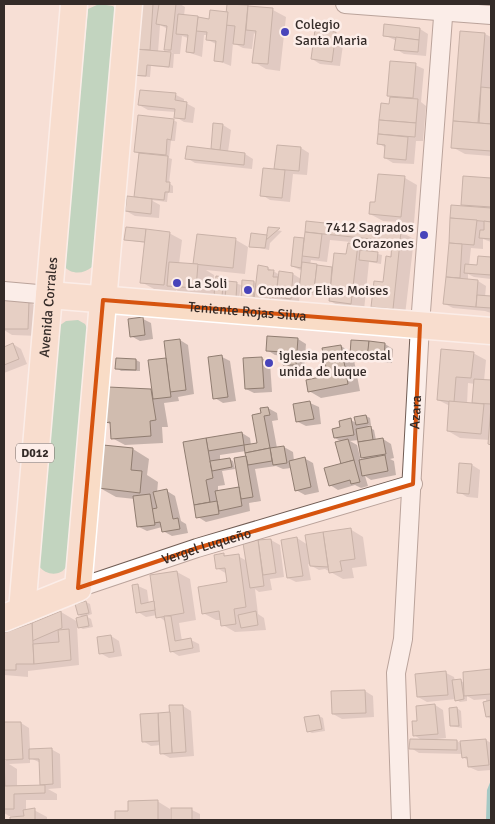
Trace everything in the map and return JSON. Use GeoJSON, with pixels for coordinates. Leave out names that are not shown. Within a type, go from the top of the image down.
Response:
{"type":"FeatureCollection","features":[{"type":"Feature","properties":{"kind":"main road","name":"Avenida Corrales"},"geometry":{"type":"LineString","coordinates":[[13,614],[49,295],[74,4]]}},
{"type":"Feature","properties":{"kind":"main road"},"geometry":{"type":"LineString","coordinates":[[78,588],[129,4]]}},
{"type":"Feature","properties":{"kind":"main road","name":"Teniente Rojas Silva"},"geometry":{"type":"LineString","coordinates":[[49,295],[491,331]]}},
{"type":"Feature","properties":{"kind":"main road","name":"Vergel Luqueño"},"geometry":{"type":"LineString","coordinates":[[13,614],[78,588]]}},
{"type":"Feature","properties":{"kind":"street"},"geometry":{"type":"LineString","coordinates":[[345,4],[444,8],[491,15]]}},
{"type":"Feature","properties":{"kind":"street","name":"Azara"},"geometry":{"type":"LineString","coordinates":[[401,820],[396,673],[403,639],[413,484],[420,325],[444,8]]}},
{"type":"Feature","properties":{"kind":"street","name":"Teniente Rojas Silva"},"geometry":{"type":"LineString","coordinates":[[4,291],[49,295]]}},
{"type":"Feature","properties":{"kind":"street","name":"Vergel Luqueño"},"geometry":{"type":"LineString","coordinates":[[78,588],[197,548],[413,484]]}},
{"type":"Feature","properties":{"kind":"highlighted area"},"geometry":{"type":"Polygon","coordinates":[[[103,300],[420,325],[413,484],[197,548],[78,588],[103,300]]]}},
{"type":"Feature","properties":{"kind":"green space"},"geometry":{"type":"Polygon","coordinates":[[[99,4],[113,6],[116,10],[92,267],[85,271],[74,272],[64,266],[88,9],[99,4]]]}},
{"type":"Feature","properties":{"kind":"green space"},"geometry":{"type":"Polygon","coordinates":[[[78,320],[85,324],[87,328],[66,567],[60,572],[52,574],[39,566],[59,326],[66,321],[78,320]]]}},
{"type":"Feature","properties":{"kind":"water"},"geometry":{"type":"Polygon","coordinates":[[[491,780],[491,820],[486,820],[487,790],[491,780]]]}},
{"type":"Feature","properties":{"kind":"building"},"geometry":{"type":"Polygon","coordinates":[[[137,4],[153,4],[150,50],[134,49],[137,4]]]}},
{"type":"Feature","properties":{"kind":"building"},"geometry":{"type":"Polygon","coordinates":[[[159,4],[176,4],[171,50],[164,50],[167,26],[156,24],[159,4]]]}},
{"type":"Feature","properties":{"kind":"building"},"geometry":{"type":"Polygon","coordinates":[[[227,4],[248,5],[244,45],[233,44],[235,26],[225,25],[227,4]]]}},
{"type":"Feature","properties":{"kind":"building"},"geometry":{"type":"Polygon","coordinates":[[[248,6],[273,8],[268,64],[252,63],[256,31],[246,30],[248,6]]]}},
{"type":"Feature","properties":{"kind":"building"},"geometry":{"type":"Polygon","coordinates":[[[210,10],[228,12],[223,62],[214,61],[216,41],[206,40],[207,32],[196,31],[198,17],[209,19],[210,10]]]}},
{"type":"Feature","properties":{"kind":"building"},"geometry":{"type":"Polygon","coordinates":[[[178,14],[198,16],[194,53],[186,52],[188,35],[176,34],[178,14]]]}},
{"type":"Feature","properties":{"kind":"building"},"geometry":{"type":"Polygon","coordinates":[[[384,24],[420,28],[419,40],[383,36],[384,24]]]}},
{"type":"Feature","properties":{"kind":"building"},"geometry":{"type":"Polygon","coordinates":[[[315,30],[336,32],[332,62],[311,59],[315,30]]]}},
{"type":"Feature","properties":{"kind":"building"},"geometry":{"type":"Polygon","coordinates":[[[460,31],[485,33],[478,123],[453,121],[460,31]]]}},
{"type":"Feature","properties":{"kind":"building"},"geometry":{"type":"Polygon","coordinates":[[[396,37],[419,40],[418,52],[394,50],[396,37]]]}},
{"type":"Feature","properties":{"kind":"building"},"geometry":{"type":"Polygon","coordinates":[[[134,49],[171,52],[169,67],[147,65],[146,76],[131,75],[134,49]]]}},
{"type":"Feature","properties":{"kind":"building"},"geometry":{"type":"Polygon","coordinates":[[[390,61],[416,63],[413,98],[387,96],[390,61]]]}},
{"type":"Feature","properties":{"kind":"building"},"geometry":{"type":"Polygon","coordinates":[[[481,87],[491,88],[491,124],[479,123],[481,87]]]}},
{"type":"Feature","properties":{"kind":"building"},"geometry":{"type":"Polygon","coordinates":[[[140,90],[176,93],[175,100],[187,102],[185,119],[174,118],[175,109],[138,105],[140,90]]]}},
{"type":"Feature","properties":{"kind":"building"},"geometry":{"type":"Polygon","coordinates":[[[390,97],[418,99],[416,123],[379,120],[381,103],[389,104],[390,97]]]}},
{"type":"Feature","properties":{"kind":"building"},"geometry":{"type":"Polygon","coordinates":[[[138,115],[174,119],[171,140],[167,139],[166,155],[134,152],[138,115]]]}},
{"type":"Feature","properties":{"kind":"building"},"geometry":{"type":"Polygon","coordinates":[[[379,120],[416,123],[415,137],[378,134],[379,120]]]}},
{"type":"Feature","properties":{"kind":"building"},"geometry":{"type":"Polygon","coordinates":[[[453,121],[491,124],[491,151],[451,148],[453,121]]]}},
{"type":"Feature","properties":{"kind":"building"},"geometry":{"type":"Polygon","coordinates":[[[213,123],[223,124],[220,150],[211,149],[213,123]]]}},
{"type":"Feature","properties":{"kind":"building"},"geometry":{"type":"Polygon","coordinates":[[[378,134],[408,137],[406,160],[384,158],[385,145],[377,144],[378,134]]]}},
{"type":"Feature","properties":{"kind":"building"},"geometry":{"type":"Polygon","coordinates":[[[277,145],[301,147],[299,171],[274,169],[277,145]]]}},
{"type":"Feature","properties":{"kind":"building"},"geometry":{"type":"Polygon","coordinates":[[[187,146],[245,153],[244,165],[185,159],[187,146]]]}},
{"type":"Feature","properties":{"kind":"building"},"geometry":{"type":"Polygon","coordinates":[[[139,153],[168,156],[166,182],[170,182],[169,192],[165,192],[164,200],[134,197],[139,153]]]}},
{"type":"Feature","properties":{"kind":"building"},"geometry":{"type":"Polygon","coordinates":[[[263,168],[285,170],[282,198],[260,196],[263,168]]]}},
{"type":"Feature","properties":{"kind":"building"},"geometry":{"type":"Polygon","coordinates":[[[378,174],[405,176],[401,217],[369,214],[370,202],[375,202],[378,174]]]}},
{"type":"Feature","properties":{"kind":"building"},"geometry":{"type":"Polygon","coordinates":[[[463,176],[491,178],[491,207],[461,205],[463,176]]]}},
{"type":"Feature","properties":{"kind":"building"},"geometry":{"type":"Polygon","coordinates":[[[127,196],[152,199],[151,214],[125,211],[127,196]]]}},
{"type":"Feature","properties":{"kind":"building"},"geometry":{"type":"Polygon","coordinates":[[[451,205],[491,208],[491,222],[450,218],[451,205]]]}},
{"type":"Feature","properties":{"kind":"building"},"geometry":{"type":"Polygon","coordinates":[[[450,218],[477,220],[474,245],[449,243],[450,218]]]}},
{"type":"Feature","properties":{"kind":"building"},"geometry":{"type":"Polygon","coordinates":[[[306,221],[401,231],[400,242],[305,232],[306,221]]]}},
{"type":"Feature","properties":{"kind":"building"},"geometry":{"type":"Polygon","coordinates":[[[484,221],[491,222],[491,239],[479,238],[480,230],[484,230],[484,221]]]}},
{"type":"Feature","properties":{"kind":"building"},"geometry":{"type":"Polygon","coordinates":[[[126,227],[146,229],[145,242],[124,240],[126,227]]]}},
{"type":"Feature","properties":{"kind":"building"},"geometry":{"type":"Polygon","coordinates":[[[268,227],[280,228],[266,240],[268,227]]]}},
{"type":"Feature","properties":{"kind":"building"},"geometry":{"type":"Polygon","coordinates":[[[146,229],[170,232],[164,285],[140,283],[146,229]]]}},
{"type":"Feature","properties":{"kind":"building"},"geometry":{"type":"Polygon","coordinates":[[[305,232],[322,234],[319,258],[302,256],[305,232]]]}},
{"type":"Feature","properties":{"kind":"building"},"geometry":{"type":"Polygon","coordinates":[[[251,233],[267,235],[265,248],[249,247],[251,233]]]}},
{"type":"Feature","properties":{"kind":"building"},"geometry":{"type":"Polygon","coordinates":[[[197,234],[236,238],[233,268],[193,264],[197,234]]]}},
{"type":"Feature","properties":{"kind":"building"},"geometry":{"type":"Polygon","coordinates":[[[294,237],[304,238],[301,268],[291,266],[294,237]]]}},
{"type":"Feature","properties":{"kind":"building"},"geometry":{"type":"Polygon","coordinates":[[[392,241],[400,242],[393,309],[371,307],[374,281],[383,282],[386,256],[391,257],[392,241]]]}},
{"type":"Feature","properties":{"kind":"building"},"geometry":{"type":"Polygon","coordinates":[[[348,243],[358,244],[351,304],[329,301],[334,253],[346,254],[348,243]]]}},
{"type":"Feature","properties":{"kind":"building"},"geometry":{"type":"Polygon","coordinates":[[[449,243],[462,244],[460,278],[446,277],[449,243]]]}},
{"type":"Feature","properties":{"kind":"building"},"geometry":{"type":"Polygon","coordinates":[[[360,250],[378,252],[377,262],[359,260],[360,250]]]}},
{"type":"Feature","properties":{"kind":"building"},"geometry":{"type":"Polygon","coordinates":[[[478,256],[491,257],[491,275],[464,273],[465,264],[477,265],[478,256]]]}},
{"type":"Feature","properties":{"kind":"building"},"geometry":{"type":"Polygon","coordinates":[[[169,262],[198,264],[196,288],[167,286],[169,262]]]}},
{"type":"Feature","properties":{"kind":"building"},"geometry":{"type":"Polygon","coordinates":[[[302,262],[317,264],[314,292],[299,291],[302,262]]]}},
{"type":"Feature","properties":{"kind":"building"},"geometry":{"type":"Polygon","coordinates":[[[258,265],[268,267],[268,270],[274,270],[273,277],[278,277],[276,297],[270,297],[270,300],[254,299],[258,265]]]}},
{"type":"Feature","properties":{"kind":"building"},"geometry":{"type":"Polygon","coordinates":[[[317,265],[332,267],[330,292],[314,290],[317,265]]]}},
{"type":"Feature","properties":{"kind":"building"},"geometry":{"type":"Polygon","coordinates":[[[279,271],[293,273],[291,299],[276,297],[279,271]]]}},
{"type":"Feature","properties":{"kind":"building"},"geometry":{"type":"Polygon","coordinates":[[[216,276],[224,277],[222,296],[214,295],[216,276]]]}},
{"type":"Feature","properties":{"kind":"building"},"geometry":{"type":"Polygon","coordinates":[[[446,277],[478,280],[476,307],[443,304],[446,277]]]}},
{"type":"Feature","properties":{"kind":"building","name":"Comedor Elias Moises"},"geometry":{"type":"Polygon","coordinates":[[[242,280],[254,281],[253,300],[241,300],[242,280]]]}},
{"type":"Feature","properties":{"kind":"building"},"geometry":{"type":"Polygon","coordinates":[[[227,281],[237,282],[236,298],[225,297],[227,281]]]}},
{"type":"Feature","properties":{"kind":"building"},"geometry":{"type":"Polygon","coordinates":[[[477,295],[491,296],[491,308],[476,307],[477,295]]]}},
{"type":"Feature","properties":{"kind":"building"},"geometry":{"type":"Polygon","coordinates":[[[4,300],[29,301],[28,329],[4,329],[4,300]]]}},
{"type":"Feature","properties":{"kind":"building"},"geometry":{"type":"Polygon","coordinates":[[[143,317],[145,335],[130,337],[128,319],[143,317]]]}},
{"type":"Feature","properties":{"kind":"building"},"geometry":{"type":"Polygon","coordinates":[[[267,336],[298,338],[296,365],[283,365],[284,352],[266,351],[267,336]]]}},
{"type":"Feature","properties":{"kind":"building"},"geometry":{"type":"Polygon","coordinates":[[[180,339],[186,390],[170,392],[164,341],[180,339]]]}},
{"type":"Feature","properties":{"kind":"building"},"geometry":{"type":"Polygon","coordinates":[[[351,340],[369,341],[368,356],[350,355],[351,340]]]}},
{"type":"Feature","properties":{"kind":"building"},"geometry":{"type":"Polygon","coordinates":[[[369,341],[385,343],[384,359],[367,358],[369,341]]]}},
{"type":"Feature","properties":{"kind":"building"},"geometry":{"type":"Polygon","coordinates":[[[13,343],[19,359],[4,365],[4,347],[13,343]]]}},
{"type":"Feature","properties":{"kind":"building"},"geometry":{"type":"Polygon","coordinates":[[[341,345],[348,384],[308,392],[306,380],[320,377],[319,373],[327,372],[322,348],[341,345]]]}},
{"type":"Feature","properties":{"kind":"building"},"geometry":{"type":"Polygon","coordinates":[[[441,349],[474,352],[471,378],[456,377],[454,402],[437,400],[441,349]]]}},
{"type":"Feature","properties":{"kind":"building"},"geometry":{"type":"Polygon","coordinates":[[[222,355],[228,397],[213,399],[208,357],[222,355]]]}},
{"type":"Feature","properties":{"kind":"building"},"geometry":{"type":"Polygon","coordinates":[[[262,357],[264,388],[245,389],[243,358],[262,357]]]}},
{"type":"Feature","properties":{"kind":"building"},"geometry":{"type":"Polygon","coordinates":[[[116,358],[136,359],[136,370],[115,369],[116,358]]]}},
{"type":"Feature","properties":{"kind":"building"},"geometry":{"type":"Polygon","coordinates":[[[166,358],[171,397],[153,399],[148,360],[166,358]]]}},
{"type":"Feature","properties":{"kind":"building"},"geometry":{"type":"Polygon","coordinates":[[[474,379],[491,380],[491,404],[472,403],[474,379]]]}},
{"type":"Feature","properties":{"kind":"building"},"geometry":{"type":"Polygon","coordinates":[[[108,387],[151,389],[156,420],[150,421],[151,436],[111,439],[110,422],[105,423],[108,387]]]}},
{"type":"Feature","properties":{"kind":"building"},"geometry":{"type":"Polygon","coordinates":[[[310,401],[314,419],[296,422],[293,404],[310,401]]]}},
{"type":"Feature","properties":{"kind":"building"},"geometry":{"type":"Polygon","coordinates":[[[449,401],[484,404],[481,434],[447,431],[449,401]]]}},
{"type":"Feature","properties":{"kind":"building"},"geometry":{"type":"Polygon","coordinates":[[[491,406],[491,445],[488,444],[491,406]]]}},
{"type":"Feature","properties":{"kind":"building"},"geometry":{"type":"Polygon","coordinates":[[[268,407],[270,415],[264,416],[270,448],[245,453],[244,445],[257,443],[252,415],[261,413],[260,408],[268,407]]]}},
{"type":"Feature","properties":{"kind":"building"},"geometry":{"type":"Polygon","coordinates":[[[366,415],[368,423],[356,425],[354,417],[366,415]]]}},
{"type":"Feature","properties":{"kind":"building"},"geometry":{"type":"Polygon","coordinates":[[[351,418],[354,435],[334,438],[332,429],[340,427],[339,421],[351,418]]]}},
{"type":"Feature","properties":{"kind":"building"},"geometry":{"type":"Polygon","coordinates":[[[371,426],[373,440],[358,442],[356,429],[371,426]]]}},
{"type":"Feature","properties":{"kind":"building"},"geometry":{"type":"Polygon","coordinates":[[[242,432],[244,445],[208,451],[206,438],[242,432]]]}},
{"type":"Feature","properties":{"kind":"building"},"geometry":{"type":"Polygon","coordinates":[[[206,438],[213,478],[206,480],[210,502],[194,505],[183,442],[206,438]]]}},
{"type":"Feature","properties":{"kind":"building"},"geometry":{"type":"Polygon","coordinates":[[[383,438],[386,454],[361,458],[358,442],[383,438]]]}},
{"type":"Feature","properties":{"kind":"building"},"geometry":{"type":"Polygon","coordinates":[[[348,439],[354,460],[341,464],[335,442],[348,439]]]}},
{"type":"Feature","properties":{"kind":"building"},"geometry":{"type":"Polygon","coordinates":[[[103,445],[133,448],[131,470],[142,471],[140,493],[98,488],[103,445]]]}},
{"type":"Feature","properties":{"kind":"building"},"geometry":{"type":"Polygon","coordinates":[[[284,446],[287,463],[273,465],[270,448],[284,446]]]}},
{"type":"Feature","properties":{"kind":"building"},"geometry":{"type":"Polygon","coordinates":[[[270,448],[272,461],[248,465],[245,453],[270,448]]]}},
{"type":"Feature","properties":{"kind":"building"},"geometry":{"type":"Polygon","coordinates":[[[385,455],[388,471],[362,476],[359,460],[385,455]]]}},
{"type":"Feature","properties":{"kind":"building"},"geometry":{"type":"Polygon","coordinates":[[[246,456],[253,497],[241,499],[234,458],[246,456]]]}},
{"type":"Feature","properties":{"kind":"building"},"geometry":{"type":"Polygon","coordinates":[[[305,457],[311,487],[295,491],[289,461],[305,457]]]}},
{"type":"Feature","properties":{"kind":"building"},"geometry":{"type":"Polygon","coordinates":[[[230,458],[232,467],[212,471],[210,461],[230,458]]]}},
{"type":"Feature","properties":{"kind":"building"},"geometry":{"type":"Polygon","coordinates":[[[354,460],[360,482],[351,484],[350,480],[329,486],[324,468],[354,460]]]}},
{"type":"Feature","properties":{"kind":"building"},"geometry":{"type":"Polygon","coordinates":[[[459,463],[472,464],[469,494],[457,493],[459,463]]]}},
{"type":"Feature","properties":{"kind":"building"},"geometry":{"type":"Polygon","coordinates":[[[239,487],[242,506],[219,511],[215,491],[239,487]]]}},
{"type":"Feature","properties":{"kind":"building"},"geometry":{"type":"Polygon","coordinates":[[[167,489],[173,519],[178,518],[180,529],[162,532],[160,522],[154,523],[152,509],[157,508],[153,492],[167,489]]]}},
{"type":"Feature","properties":{"kind":"building"},"geometry":{"type":"Polygon","coordinates":[[[150,494],[155,525],[137,527],[133,496],[150,494]]]}},
{"type":"Feature","properties":{"kind":"building"},"geometry":{"type":"Polygon","coordinates":[[[217,501],[219,514],[196,518],[194,505],[217,501]]]}},
{"type":"Feature","properties":{"kind":"building"},"geometry":{"type":"Polygon","coordinates":[[[351,528],[355,559],[340,561],[342,571],[329,573],[323,532],[351,528]]]}},
{"type":"Feature","properties":{"kind":"building"},"geometry":{"type":"Polygon","coordinates":[[[323,532],[328,567],[310,566],[305,535],[323,532]]]}},
{"type":"Feature","properties":{"kind":"building"},"geometry":{"type":"Polygon","coordinates":[[[297,537],[303,576],[287,578],[281,540],[297,537]]]}},
{"type":"Feature","properties":{"kind":"building"},"geometry":{"type":"Polygon","coordinates":[[[271,539],[276,573],[263,575],[258,540],[271,539]]]}},
{"type":"Feature","properties":{"kind":"building"},"geometry":{"type":"Polygon","coordinates":[[[258,540],[264,586],[250,588],[243,543],[258,540]]]}},
{"type":"Feature","properties":{"kind":"building"},"geometry":{"type":"Polygon","coordinates":[[[224,553],[224,556],[239,554],[246,607],[234,609],[236,624],[221,626],[219,611],[202,614],[198,587],[227,582],[225,568],[216,569],[214,555],[224,553]]]}},
{"type":"Feature","properties":{"kind":"building"},"geometry":{"type":"Polygon","coordinates":[[[177,571],[184,613],[156,618],[150,575],[177,571]]]}},
{"type":"Feature","properties":{"kind":"building"},"geometry":{"type":"Polygon","coordinates":[[[138,584],[141,604],[154,601],[155,610],[136,613],[132,585],[138,584]]]}},
{"type":"Feature","properties":{"kind":"building"},"geometry":{"type":"Polygon","coordinates":[[[86,601],[89,613],[78,615],[75,604],[86,601]]]}},
{"type":"Feature","properties":{"kind":"building"},"geometry":{"type":"Polygon","coordinates":[[[61,611],[62,628],[32,641],[32,623],[61,611]]]}},
{"type":"Feature","properties":{"kind":"building"},"geometry":{"type":"Polygon","coordinates":[[[256,611],[258,625],[241,628],[238,615],[256,611]]]}},
{"type":"Feature","properties":{"kind":"building"},"geometry":{"type":"Polygon","coordinates":[[[87,615],[89,626],[78,628],[76,618],[87,615]]]}},
{"type":"Feature","properties":{"kind":"building"},"geometry":{"type":"Polygon","coordinates":[[[164,616],[171,616],[175,641],[191,638],[193,648],[170,652],[164,616]]]}},
{"type":"Feature","properties":{"kind":"building"},"geometry":{"type":"Polygon","coordinates":[[[32,623],[34,664],[16,664],[16,670],[4,670],[4,633],[32,623]]]}},
{"type":"Feature","properties":{"kind":"building"},"geometry":{"type":"Polygon","coordinates":[[[69,629],[71,660],[34,664],[33,644],[59,642],[58,630],[69,629]]]}},
{"type":"Feature","properties":{"kind":"building"},"geometry":{"type":"Polygon","coordinates":[[[111,635],[114,652],[99,654],[97,637],[111,635]]]}},
{"type":"Feature","properties":{"kind":"building"},"geometry":{"type":"Polygon","coordinates":[[[491,669],[491,694],[464,696],[463,672],[491,669]]]}},
{"type":"Feature","properties":{"kind":"building"},"geometry":{"type":"Polygon","coordinates":[[[446,671],[448,695],[417,697],[415,674],[446,671]]]}},
{"type":"Feature","properties":{"kind":"building"},"geometry":{"type":"Polygon","coordinates":[[[461,679],[464,699],[455,701],[452,680],[461,679]]]}},
{"type":"Feature","properties":{"kind":"building"},"geometry":{"type":"Polygon","coordinates":[[[365,690],[366,713],[332,714],[331,691],[365,690]]]}},
{"type":"Feature","properties":{"kind":"building"},"geometry":{"type":"Polygon","coordinates":[[[491,700],[491,716],[486,717],[483,702],[491,700]]]}},
{"type":"Feature","properties":{"kind":"building"},"geometry":{"type":"Polygon","coordinates":[[[435,704],[438,734],[413,736],[412,721],[417,721],[416,706],[435,704]]]}},
{"type":"Feature","properties":{"kind":"building"},"geometry":{"type":"Polygon","coordinates":[[[169,705],[183,705],[186,752],[172,753],[169,705]]]}},
{"type":"Feature","properties":{"kind":"building"},"geometry":{"type":"Polygon","coordinates":[[[457,707],[459,726],[450,726],[449,708],[457,707]]]}},
{"type":"Feature","properties":{"kind":"building"},"geometry":{"type":"Polygon","coordinates":[[[170,712],[172,753],[160,754],[158,713],[170,712]]]}},
{"type":"Feature","properties":{"kind":"building"},"geometry":{"type":"Polygon","coordinates":[[[158,713],[159,741],[142,742],[140,714],[158,713]]]}},
{"type":"Feature","properties":{"kind":"building"},"geometry":{"type":"Polygon","coordinates":[[[319,715],[322,729],[307,732],[304,717],[319,715]]]}},
{"type":"Feature","properties":{"kind":"building"},"geometry":{"type":"Polygon","coordinates":[[[4,722],[21,722],[23,759],[4,760],[4,722]]]}},
{"type":"Feature","properties":{"kind":"building"},"geometry":{"type":"Polygon","coordinates":[[[410,739],[457,740],[457,750],[409,749],[410,739]]]}},
{"type":"Feature","properties":{"kind":"building"},"geometry":{"type":"Polygon","coordinates":[[[486,739],[489,765],[468,767],[467,757],[462,758],[460,741],[486,739]]]}},
{"type":"Feature","properties":{"kind":"building"},"geometry":{"type":"Polygon","coordinates":[[[52,748],[53,784],[40,785],[39,759],[29,759],[29,749],[52,748]]]}},
{"type":"Feature","properties":{"kind":"building"},"geometry":{"type":"Polygon","coordinates":[[[4,760],[5,786],[45,785],[45,793],[14,794],[14,809],[4,809],[4,760]]]}},
{"type":"Feature","properties":{"kind":"building"},"geometry":{"type":"Polygon","coordinates":[[[158,800],[158,820],[115,820],[115,811],[128,811],[128,801],[158,800]]]}},
{"type":"Feature","properties":{"kind":"building"},"geometry":{"type":"Polygon","coordinates":[[[35,808],[35,820],[10,820],[10,817],[24,816],[23,810],[35,808]]]}},
{"type":"Feature","properties":{"kind":"building"},"geometry":{"type":"Polygon","coordinates":[[[171,808],[192,808],[192,820],[171,820],[171,808]]]}},
{"type":"Feature","properties":{"kind":"place","name":"Colegio Santa Maria"},"geometry":{"type":"Point","coordinates":[285,32]}},
{"type":"Feature","properties":{"kind":"place","name":"7412 Sagrados Corazones"},"geometry":{"type":"Point","coordinates":[424,235]}},
{"type":"Feature","properties":{"kind":"place","name":"La Soli"},"geometry":{"type":"Point","coordinates":[177,283]}},
{"type":"Feature","properties":{"kind":"place","name":"Comedor Elias Moises"},"geometry":{"type":"Point","coordinates":[248,290]}},
{"type":"Feature","properties":{"kind":"place","name":"iglesia pentecostal unida de luque"},"geometry":{"type":"Point","coordinates":[269,363]}}]}
